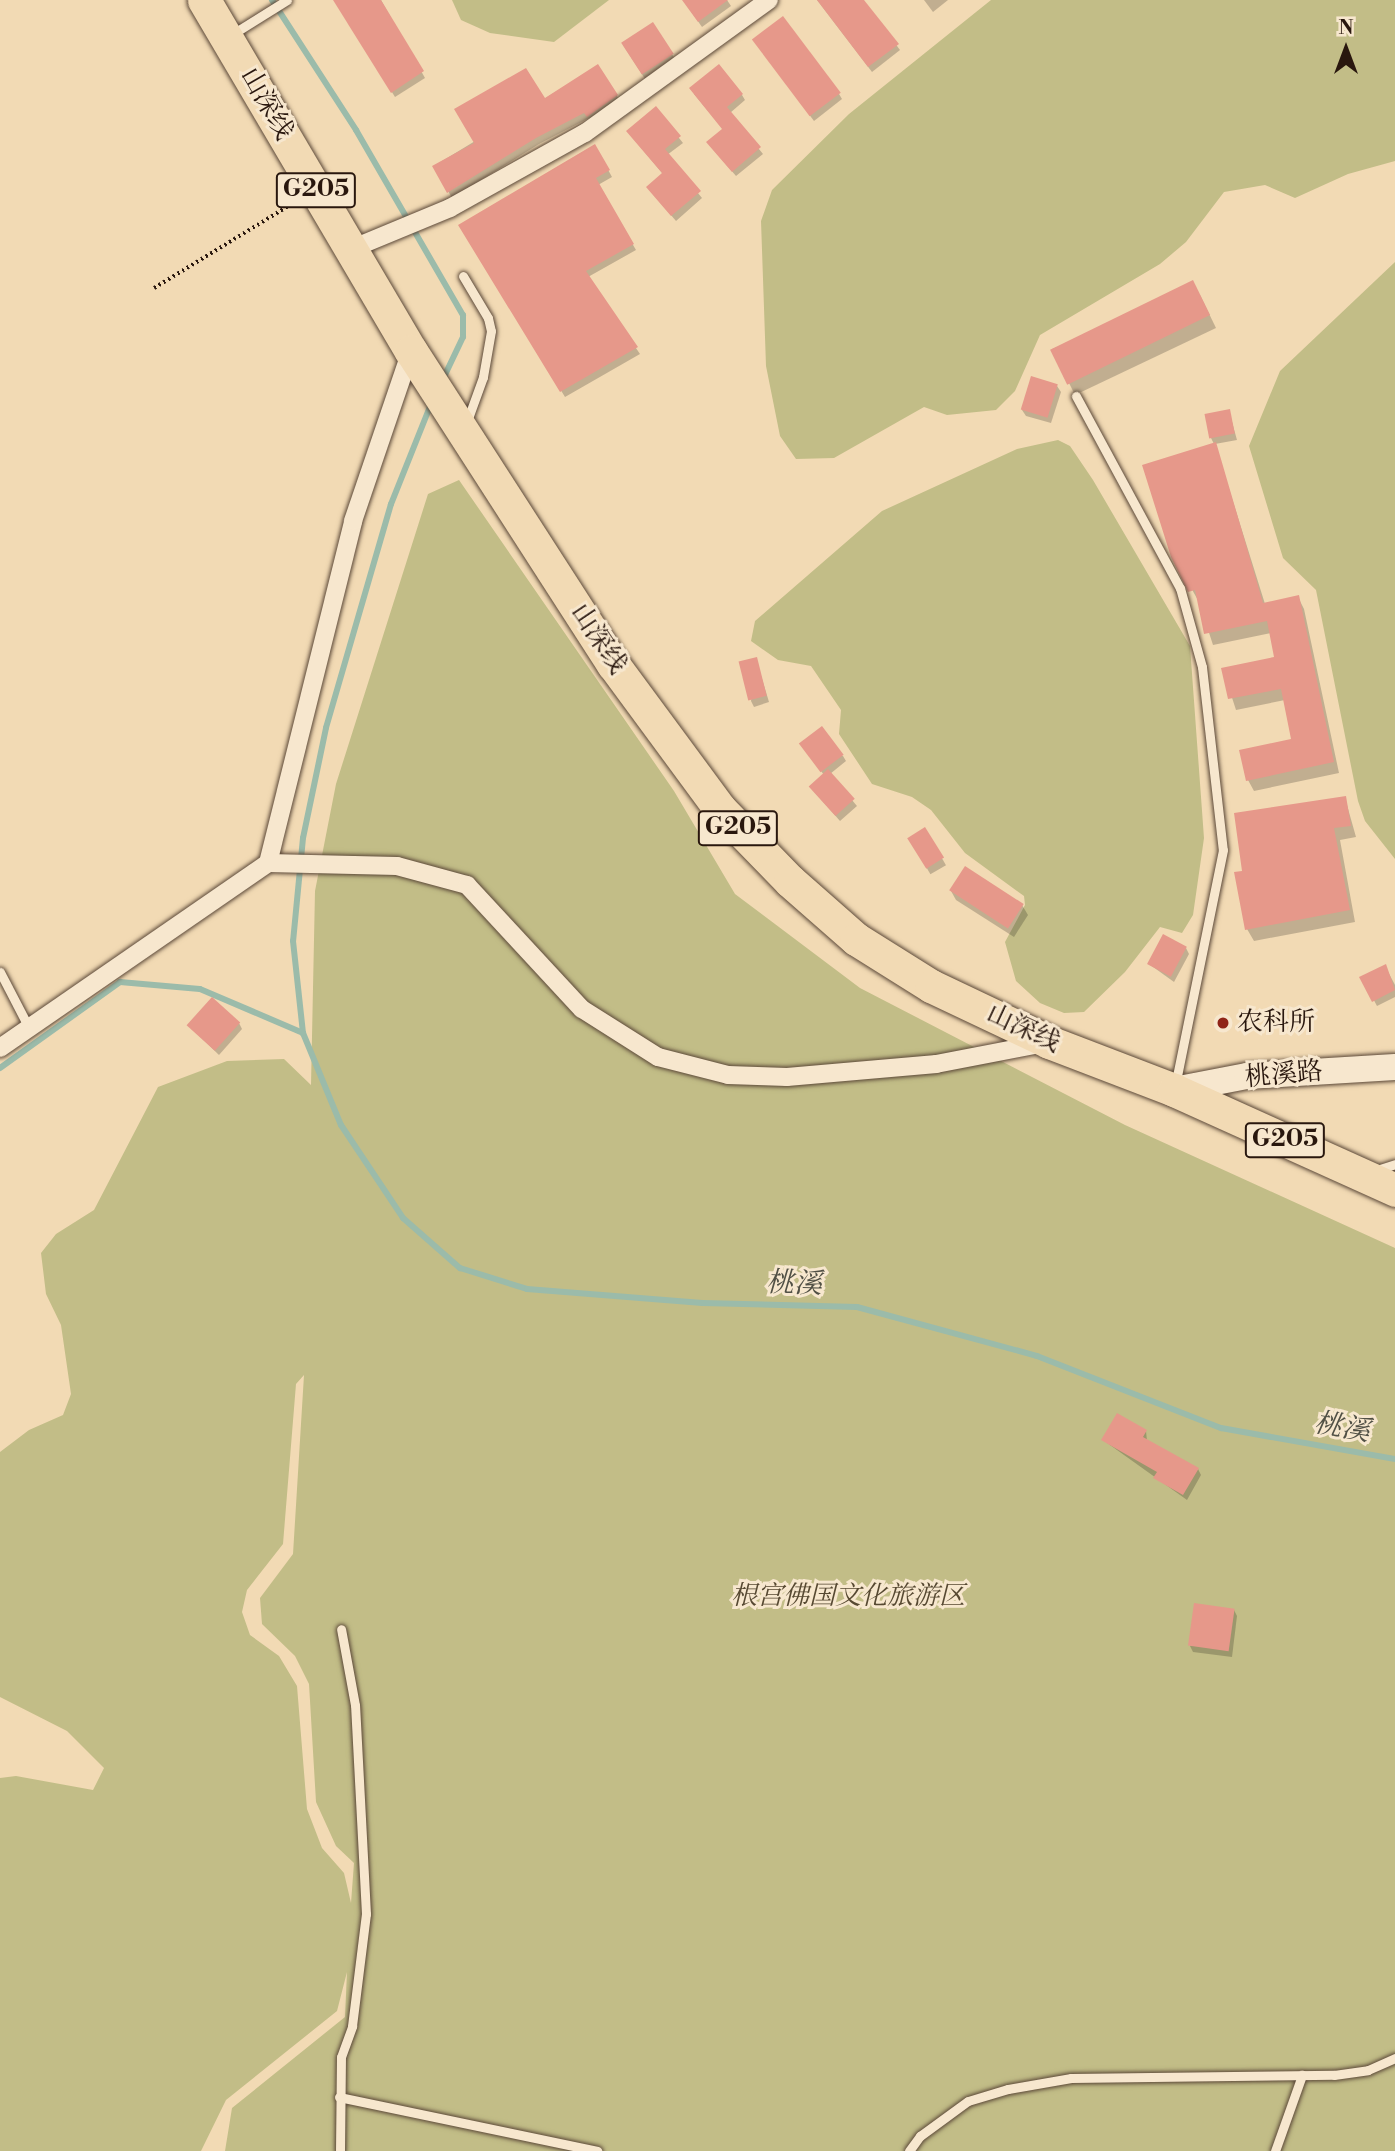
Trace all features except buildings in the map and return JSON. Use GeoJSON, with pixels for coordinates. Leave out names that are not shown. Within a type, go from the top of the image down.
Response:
{"type":"FeatureCollection","features":[{"type":"Feature","properties":{"kind":"highway","name":"山深线"},"geometry":{"type":"LineString","coordinates":[[204,0],[411,351],[613,664],[720,809],[856,939],[931,986],[1049,1042],[1174,1090]]}},
{"type":"Feature","properties":{"kind":"highway","name":"G205"},"geometry":{"type":"LineString","coordinates":[[1174,1090],[1395,1190]]}},
{"type":"Feature","properties":{"kind":"street"},"geometry":{"type":"LineString","coordinates":[[351,249],[424,219],[585,133],[769,0]]}},
{"type":"Feature","properties":{"kind":"street"},"geometry":{"type":"LineString","coordinates":[[268,863],[353,521],[411,351]]}},
{"type":"Feature","properties":{"kind":"street"},"geometry":{"type":"LineString","coordinates":[[0,1048],[268,863],[397,866],[467,885],[582,1009],[659,1057],[728,1075],[787,1077],[936,1064],[1049,1042]]}},
{"type":"Feature","properties":{"kind":"street","name":"桃溪路"},"geometry":{"type":"LineString","coordinates":[[1174,1090],[1247,1076],[1395,1067]]}},
{"type":"Feature","properties":{"kind":"lane"},"geometry":{"type":"LineString","coordinates":[[226,38],[287,0]]}},
{"type":"Feature","properties":{"kind":"lane"},"geometry":{"type":"LineString","coordinates":[[463,276],[488,318],[491,331],[483,377],[463,432]]}},
{"type":"Feature","properties":{"kind":"lane"},"geometry":{"type":"LineString","coordinates":[[1076,396],[1180,588],[1202,667],[1223,849],[1174,1090]]}},
{"type":"Feature","properties":{"kind":"lane"},"geometry":{"type":"LineString","coordinates":[[0,972],[29,1028]]}},
{"type":"Feature","properties":{"kind":"lane"},"geometry":{"type":"LineString","coordinates":[[1363,1175],[1395,1164]]}},
{"type":"Feature","properties":{"kind":"lane"},"geometry":{"type":"LineString","coordinates":[[341,1629],[355,1705],[366,1914],[352,2026],[341,2057],[341,2151]]}},
{"type":"Feature","properties":{"kind":"lane"},"geometry":{"type":"LineString","coordinates":[[909,2151],[920,2136],[968,2101],[1020,2087],[1071,2078],[1302,2075],[1368,2070],[1395,2058]]}},
{"type":"Feature","properties":{"kind":"lane"},"geometry":{"type":"LineString","coordinates":[[1275,2151],[1302,2075]]}},
{"type":"Feature","properties":{"kind":"lane"},"geometry":{"type":"LineString","coordinates":[[339,2097],[597,2151]]}},
{"type":"Feature","properties":{"kind":"path"},"geometry":{"type":"LineString","coordinates":[[154,288],[316,189]]}},
{"type":"Feature","properties":{"kind":"green space"},"geometry":{"type":"Polygon","coordinates":[[[452,0],[609,0],[554,42],[490,33],[461,20],[452,0]]]}},
{"type":"Feature","properties":{"kind":"green space"},"geometry":{"type":"Polygon","coordinates":[[[991,0],[1395,0],[1395,161],[1348,174],[1295,198],[1265,185],[1224,192],[1186,242],[1160,264],[1040,335],[1015,391],[996,410],[947,415],[924,407],[834,458],[796,459],[780,436],[766,366],[761,221],[772,190],[849,114],[991,0]]]}},
{"type":"Feature","properties":{"kind":"green space"},"geometry":{"type":"Polygon","coordinates":[[[1395,262],[1395,859],[1365,821],[1358,801],[1316,590],[1283,558],[1249,446],[1280,371],[1395,262]]]}},
{"type":"Feature","properties":{"kind":"green space"},"geometry":{"type":"Polygon","coordinates":[[[1058,440],[1070,446],[1093,480],[1190,646],[1204,838],[1193,915],[1182,933],[1160,927],[1125,972],[1084,1012],[1064,1013],[1040,1003],[1016,981],[1005,942],[1025,905],[1024,896],[965,853],[931,810],[912,797],[872,784],[839,734],[841,710],[811,666],[778,660],[751,641],[755,621],[882,511],[1017,449],[1058,440]]]}},
{"type":"Feature","properties":{"kind":"green space","name":"根宫佛国文化旅游区"},"geometry":{"type":"Polygon","coordinates":[[[459,480],[674,791],[735,894],[860,988],[1125,1125],[1395,1248],[1395,2151],[225,2151],[232,2108],[345,2017],[347,1972],[337,2011],[226,2100],[201,2151],[0,2151],[0,1778],[16,1776],[93,1790],[104,1768],[67,1731],[0,1697],[0,1452],[29,1430],[63,1415],[71,1394],[61,1325],[46,1294],[41,1253],[56,1234],[94,1210],[158,1087],[227,1061],[284,1059],[311,1085],[315,891],[336,784],[428,494],[459,480]],[[304,1375],[296,1384],[283,1544],[247,1590],[242,1612],[250,1635],[279,1656],[297,1686],[307,1809],[322,1848],[344,1873],[351,1903],[354,1863],[336,1846],[316,1802],[309,1684],[295,1656],[262,1624],[260,1598],[293,1554],[304,1375]]]}},
{"type":"Feature","properties":{"kind":"waterway"},"geometry":{"type":"LineString","coordinates":[[272,0],[356,130],[463,315],[463,337],[443,379]]}},
{"type":"Feature","properties":{"kind":"waterway","name":"桃溪"},"geometry":{"type":"LineString","coordinates":[[431,404],[391,504],[326,728],[303,838],[293,941],[303,1033],[341,1125],[403,1218],[460,1268],[527,1289],[702,1303],[857,1307],[1037,1356],[1221,1428],[1395,1459]]}},
{"type":"Feature","properties":{"kind":"waterway"},"geometry":{"type":"LineString","coordinates":[[0,1068],[120,982],[200,989],[303,1033]]}},
{"type":"Feature","properties":{"kind":"place","name":"农科所"},"geometry":{"type":"Point","coordinates":[1223,1023]}}]}
